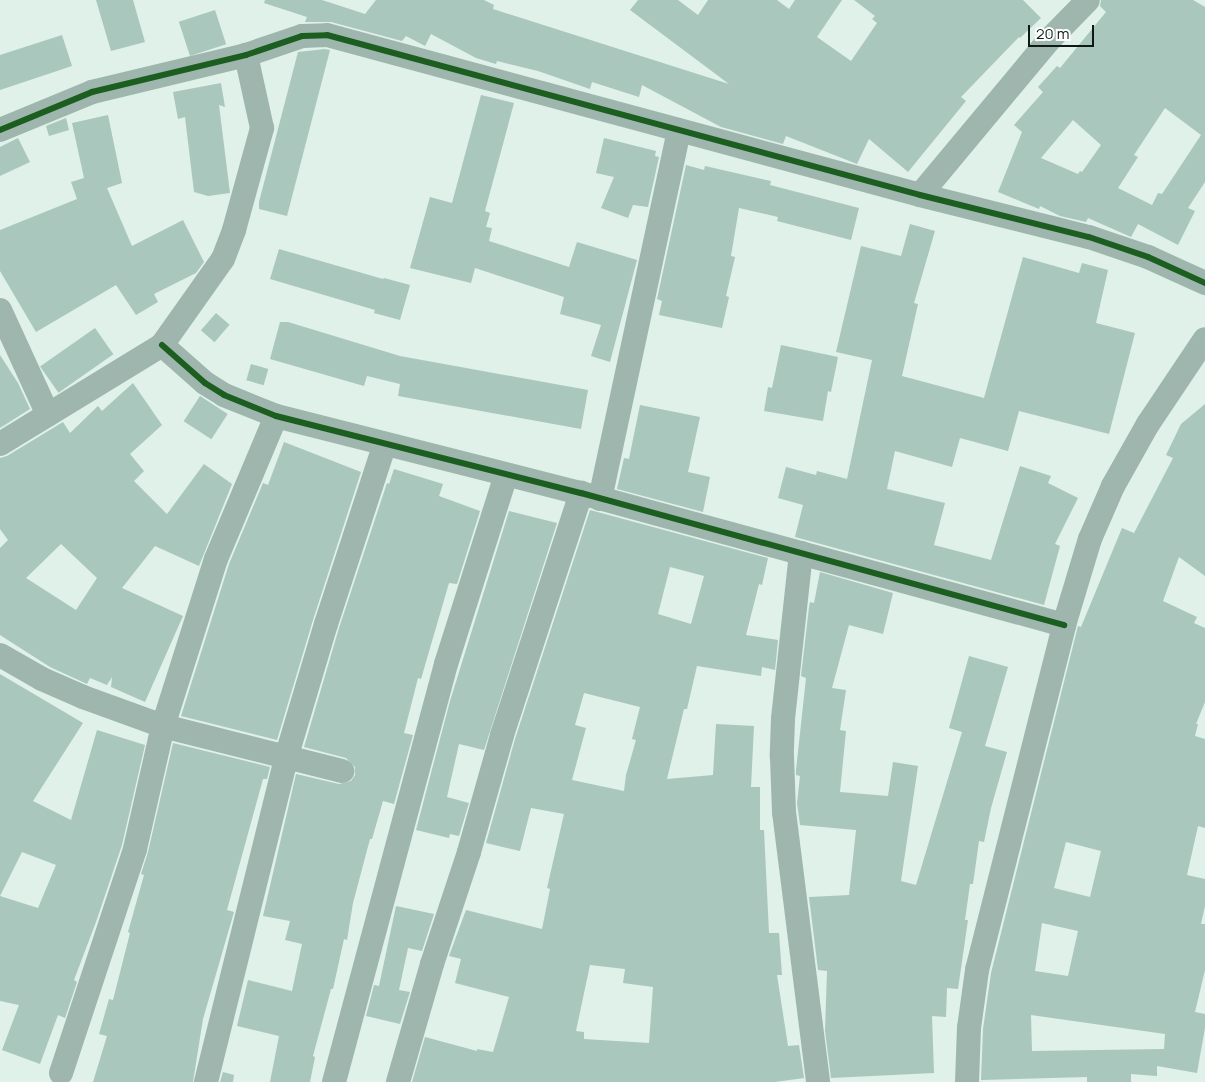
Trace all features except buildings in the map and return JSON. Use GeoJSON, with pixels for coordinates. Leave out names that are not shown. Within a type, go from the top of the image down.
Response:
{"type":"FeatureCollection","features":[{"type":"Feature","properties":{"kind":"street"},"geometry":{"type":"LineString","coordinates":[[920,195],[1050,39],[1088,0]]}},
{"type":"Feature","properties":{"kind":"street"},"geometry":{"type":"LineString","coordinates":[[0,130],[92,92],[246,55],[302,36],[327,35],[920,195],[1089,237],[1148,257],[1205,283]]}},
{"type":"Feature","properties":{"kind":"street"},"geometry":{"type":"LineString","coordinates":[[0,444],[162,345],[223,259],[234,230],[262,128],[246,55]]}},
{"type":"Feature","properties":{"kind":"street"},"geometry":{"type":"LineString","coordinates":[[398,1082],[432,964],[469,852],[502,735],[590,496],[679,130]]}},
{"type":"Feature","properties":{"kind":"street"},"geometry":{"type":"LineString","coordinates":[[0,310],[48,415]]}},
{"type":"Feature","properties":{"kind":"street"},"geometry":{"type":"LineString","coordinates":[[967,1082],[969,1028],[977,970],[1064,625],[1090,540],[1114,486],[1148,424],[1205,339]]}},
{"type":"Feature","properties":{"kind":"street"},"geometry":{"type":"LineString","coordinates":[[162,345],[205,383],[224,395],[276,416],[590,496],[1064,625]]}},
{"type":"Feature","properties":{"kind":"street"},"geometry":{"type":"LineString","coordinates":[[61,1073],[135,849],[163,726],[216,559],[276,416]]}},
{"type":"Feature","properties":{"kind":"street"},"geometry":{"type":"LineString","coordinates":[[206,1082],[286,758],[326,624],[384,444]]}},
{"type":"Feature","properties":{"kind":"street"},"geometry":{"type":"LineString","coordinates":[[334,1082],[446,664],[506,475]]}},
{"type":"Feature","properties":{"kind":"street"},"geometry":{"type":"LineString","coordinates":[[801,553],[783,719],[782,757],[784,812],[818,1082]]}},
{"type":"Feature","properties":{"kind":"street"},"geometry":{"type":"LineString","coordinates":[[0,655],[42,679],[83,697],[163,726],[342,772]]}},
{"type":"Feature","properties":{"kind":"cycle path"},"geometry":{"type":"LineString","coordinates":[[0,130],[92,92],[246,55],[302,36],[327,35],[920,195],[1089,237],[1148,257],[1205,283]]}},
{"type":"Feature","properties":{"kind":"cycle path"},"geometry":{"type":"LineString","coordinates":[[162,345],[205,383],[224,395],[276,416],[581,493],[1064,625]]}}]}
